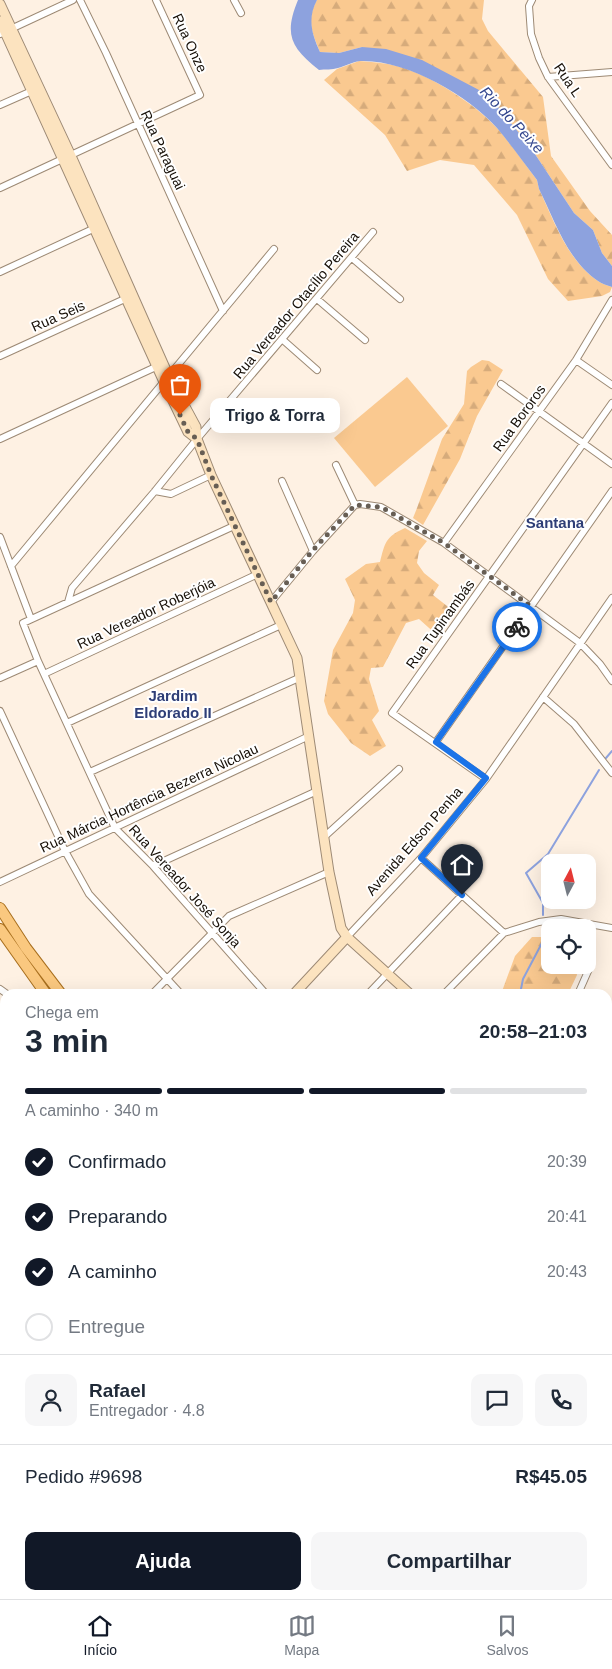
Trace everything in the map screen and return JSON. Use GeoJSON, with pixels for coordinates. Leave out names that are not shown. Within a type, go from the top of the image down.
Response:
{"type":"FeatureCollection","features":[{"type":"Feature","properties":{"kind":"main road"},"geometry":{"type":"LineString","coordinates":[[0,908],[26,948],[57,989]]}},
{"type":"Feature","properties":{"kind":"main road"},"geometry":{"type":"LineString","coordinates":[[0,929],[42,989]]}},
{"type":"Feature","properties":{"kind":"main road"},"geometry":{"type":"LineString","coordinates":[[17,955],[26,948]]}},
{"type":"Feature","properties":{"kind":"street"},"geometry":{"type":"LineString","coordinates":[[6,31],[73,0]]}},
{"type":"Feature","properties":{"kind":"street","name":"Rua Paraguai"},"geometry":{"type":"LineString","coordinates":[[80,0],[223,311]]}},
{"type":"Feature","properties":{"kind":"street","name":"Rua Onze"},"geometry":{"type":"LineString","coordinates":[[138,125],[200,95],[156,0]]}},
{"type":"Feature","properties":{"kind":"street"},"geometry":{"type":"LineString","coordinates":[[234,0],[241,13]]}},
{"type":"Feature","properties":{"kind":"street","name":"Rua L"},"geometry":{"type":"LineString","coordinates":[[532,0],[529,6],[531,34],[548,77],[612,164]]}},
{"type":"Feature","properties":{"kind":"street"},"geometry":{"type":"LineString","coordinates":[[0,4],[6,31]]}},
{"type":"Feature","properties":{"kind":"street"},"geometry":{"type":"LineString","coordinates":[[0,21],[36,89],[68,157],[167,380],[196,427],[197,439],[211,475],[297,658],[329,872],[341,928],[347,937],[405,989]]}},
{"type":"Feature","properties":{"kind":"street"},"geometry":{"type":"LineString","coordinates":[[548,77],[612,72]]}},
{"type":"Feature","properties":{"kind":"street"},"geometry":{"type":"LineString","coordinates":[[0,105],[36,89]]}},
{"type":"Feature","properties":{"kind":"street"},"geometry":{"type":"LineString","coordinates":[[0,188],[138,125]]}},
{"type":"Feature","properties":{"kind":"street"},"geometry":{"type":"LineString","coordinates":[[603,152],[612,151]]}},
{"type":"Feature","properties":{"kind":"street"},"geometry":{"type":"LineString","coordinates":[[68,157],[95,228],[130,297]]}},
{"type":"Feature","properties":{"kind":"street"},"geometry":{"type":"LineString","coordinates":[[0,272],[95,228]]}},
{"type":"Feature","properties":{"kind":"street","name":"Rua Vereador Otacílio Pereira"},"geometry":{"type":"LineString","coordinates":[[68,602],[72,588],[373,232]]}},
{"type":"Feature","properties":{"kind":"street"},"geometry":{"type":"LineString","coordinates":[[11,566],[274,249]]}},
{"type":"Feature","properties":{"kind":"street"},"geometry":{"type":"LineString","coordinates":[[352,258],[400,299]]}},
{"type":"Feature","properties":{"kind":"street","name":"Rua Seis"},"geometry":{"type":"LineString","coordinates":[[0,356],[130,297]]}},
{"type":"Feature","properties":{"kind":"street"},"geometry":{"type":"LineString","coordinates":[[318,299],[365,340]]}},
{"type":"Feature","properties":{"kind":"street","name":"Rua Bororos"},"geometry":{"type":"LineString","coordinates":[[444,543],[576,360],[611,302]]}},
{"type":"Feature","properties":{"kind":"street"},"geometry":{"type":"LineString","coordinates":[[283,340],[317,370]]}},
{"type":"Feature","properties":{"kind":"street"},"geometry":{"type":"LineString","coordinates":[[576,360],[612,386]]}},
{"type":"Feature","properties":{"kind":"street"},"geometry":{"type":"LineString","coordinates":[[0,439],[161,365]]}},
{"type":"Feature","properties":{"kind":"street"},"geometry":{"type":"LineString","coordinates":[[501,384],[612,464]]}},
{"type":"Feature","properties":{"kind":"street","name":"Rua Tupinambás"},"geometry":{"type":"LineString","coordinates":[[436,742],[392,713],[612,404]]}},
{"type":"Feature","properties":{"kind":"street"},"geometry":{"type":"LineString","coordinates":[[336,465],[357,505]]}},
{"type":"Feature","properties":{"kind":"street"},"geometry":{"type":"LineString","coordinates":[[155,491],[171,494],[211,475]]}},
{"type":"Feature","properties":{"kind":"street"},"geometry":{"type":"LineString","coordinates":[[282,481],[313,550]]}},
{"type":"Feature","properties":{"kind":"street"},"geometry":{"type":"LineString","coordinates":[[486,778],[436,742],[612,491]]}},
{"type":"Feature","properties":{"kind":"street"},"geometry":{"type":"LineString","coordinates":[[357,505],[381,507],[444,543],[580,643],[600,664],[612,681]]}},
{"type":"Feature","properties":{"kind":"street"},"geometry":{"type":"LineString","coordinates":[[271,602],[313,550],[357,505]]}},
{"type":"Feature","properties":{"kind":"street"},"geometry":{"type":"LineString","coordinates":[[0,537],[31,619],[236,525]]}},
{"type":"Feature","properties":{"kind":"street","name":"Rua Vereador Roberjóia"},"geometry":{"type":"LineString","coordinates":[[44,674],[258,574]]}},
{"type":"Feature","properties":{"kind":"street","name":"Avenida Edson Penha"},"geometry":{"type":"LineString","coordinates":[[299,989],[421,858],[486,778],[612,598]]}},
{"type":"Feature","properties":{"kind":"street","name":"Rua Vereador José Sonja"},"geometry":{"type":"LineString","coordinates":[[31,619],[23,623],[38,661],[115,828],[153,866],[261,989]]}},
{"type":"Feature","properties":{"kind":"street"},"geometry":{"type":"LineString","coordinates":[[67,723],[281,625]]}},
{"type":"Feature","properties":{"kind":"street"},"geometry":{"type":"LineString","coordinates":[[0,678],[38,661]]}},
{"type":"Feature","properties":{"kind":"street"},"geometry":{"type":"LineString","coordinates":[[90,772],[301,677]]}},
{"type":"Feature","properties":{"kind":"street"},"geometry":{"type":"LineString","coordinates":[[543,697],[574,724],[612,773]]}},
{"type":"Feature","properties":{"kind":"street"},"geometry":{"type":"LineString","coordinates":[[0,711],[65,851],[89,894],[177,989]]}},
{"type":"Feature","properties":{"kind":"street","name":"Rua Márcia Hortência Bezerra Nicolau"},"geometry":{"type":"LineString","coordinates":[[0,882],[309,736]]}},
{"type":"Feature","properties":{"kind":"street"},"geometry":{"type":"LineString","coordinates":[[324,837],[399,769]]}},
{"type":"Feature","properties":{"kind":"street"},"geometry":{"type":"LineString","coordinates":[[153,866],[317,791]]}},
{"type":"Feature","properties":{"kind":"street"},"geometry":{"type":"LineString","coordinates":[[421,858],[504,933]]}},
{"type":"Feature","properties":{"kind":"street"},"geometry":{"type":"LineString","coordinates":[[157,989],[229,916],[329,872]]}},
{"type":"Feature","properties":{"kind":"street"},"geometry":{"type":"LineString","coordinates":[[373,989],[462,895]]}},
{"type":"Feature","properties":{"kind":"street"},"geometry":{"type":"LineString","coordinates":[[449,989],[504,933],[539,922],[560,919],[612,928]]}},
{"type":"Feature","properties":{"kind":"street"},"geometry":{"type":"LineString","coordinates":[[580,989],[587,974]]}},
{"type":"Feature","properties":{"kind":"green space"},"geometry":{"type":"Polygon","coordinates":[[[317,0],[484,0],[482,19],[488,31],[543,97],[551,156],[590,211],[612,235],[612,266],[602,253],[593,230],[574,213],[531,148],[499,108],[362,47],[339,53],[320,52],[311,26],[312,13],[317,0]]]}},
{"type":"Feature","properties":{"kind":"green space"},"geometry":{"type":"Polygon","coordinates":[[[359,61],[383,63],[410,70],[451,91],[488,119],[507,140],[537,180],[550,214],[570,251],[587,272],[600,282],[612,287],[610,292],[602,296],[568,301],[548,279],[517,215],[474,165],[440,160],[407,171],[385,135],[324,80],[337,69],[359,61]]]}},
{"type":"Feature","properties":{"kind":"green space"},"geometry":{"type":"Polygon","coordinates":[[[482,360],[489,361],[503,370],[477,416],[460,459],[423,525],[413,518],[442,439],[464,404],[467,371],[482,360]]]}},
{"type":"Feature","properties":{"kind":"green space"},"geometry":{"type":"Polygon","coordinates":[[[407,377],[448,426],[375,487],[334,438],[407,377]]]}},
{"type":"Feature","properties":{"kind":"green space"},"geometry":{"type":"Polygon","coordinates":[[[405,528],[427,541],[419,551],[417,563],[424,573],[439,585],[433,595],[456,613],[438,636],[419,619],[406,623],[383,667],[371,668],[369,679],[379,711],[372,720],[386,746],[370,756],[351,743],[328,714],[324,701],[333,650],[353,613],[355,600],[345,579],[366,564],[380,562],[387,541],[393,534],[405,528]]]}},
{"type":"Feature","properties":{"kind":"green space"},"geometry":{"type":"Polygon","coordinates":[[[532,937],[541,937],[541,974],[577,975],[570,989],[503,989],[515,956],[532,937]]]}},
{"type":"Feature","properties":{"kind":"water","name":"Rio do Peixe"},"geometry":{"type":"Polygon","coordinates":[[[298,0],[317,0],[311,20],[320,52],[339,53],[362,47],[386,49],[422,60],[479,90],[499,108],[531,148],[574,213],[593,230],[602,253],[612,266],[612,287],[598,281],[578,262],[557,227],[539,189],[537,180],[497,128],[485,116],[470,103],[434,81],[396,66],[360,61],[336,69],[319,70],[302,54],[292,39],[291,22],[298,0]]]}},
{"type":"Feature","properties":{"kind":"waterway"},"geometry":{"type":"LineString","coordinates":[[606,758],[612,751]]}},
{"type":"Feature","properties":{"kind":"waterway"},"geometry":{"type":"LineString","coordinates":[[543,915],[543,903],[526,873],[548,854],[599,770]]}},
{"type":"Feature","properties":{"kind":"waterway"},"geometry":{"type":"LineString","coordinates":[[521,989],[523,979],[541,945]]}},
{"type":"Feature","properties":{"kind":"way so far"},"geometry":{"type":"LineString","coordinates":[[180,415],[188,432],[197,439],[211,475],[271,602],[313,550],[355,505],[360,504],[381,507],[444,543],[532,607],[517,627]]}},
{"type":"Feature","properties":{"kind":"place","name":"Trigo & Torra"},"geometry":{"type":"Point","coordinates":[180,415]}},
{"type":"Feature","properties":{"kind":"district","name":"Santana"},"geometry":{"type":"Point","coordinates":[555,523]}},
{"type":"Feature","properties":{"kind":"district","name":"Jardim Eldorado II"},"geometry":{"type":"Point","coordinates":[173,704]}},
{"type":"Feature","properties":{"kind":"route"},"geometry":{"type":"LineString","coordinates":[[462,895],[421,858],[486,778],[436,742],[517,627]]}}]}
